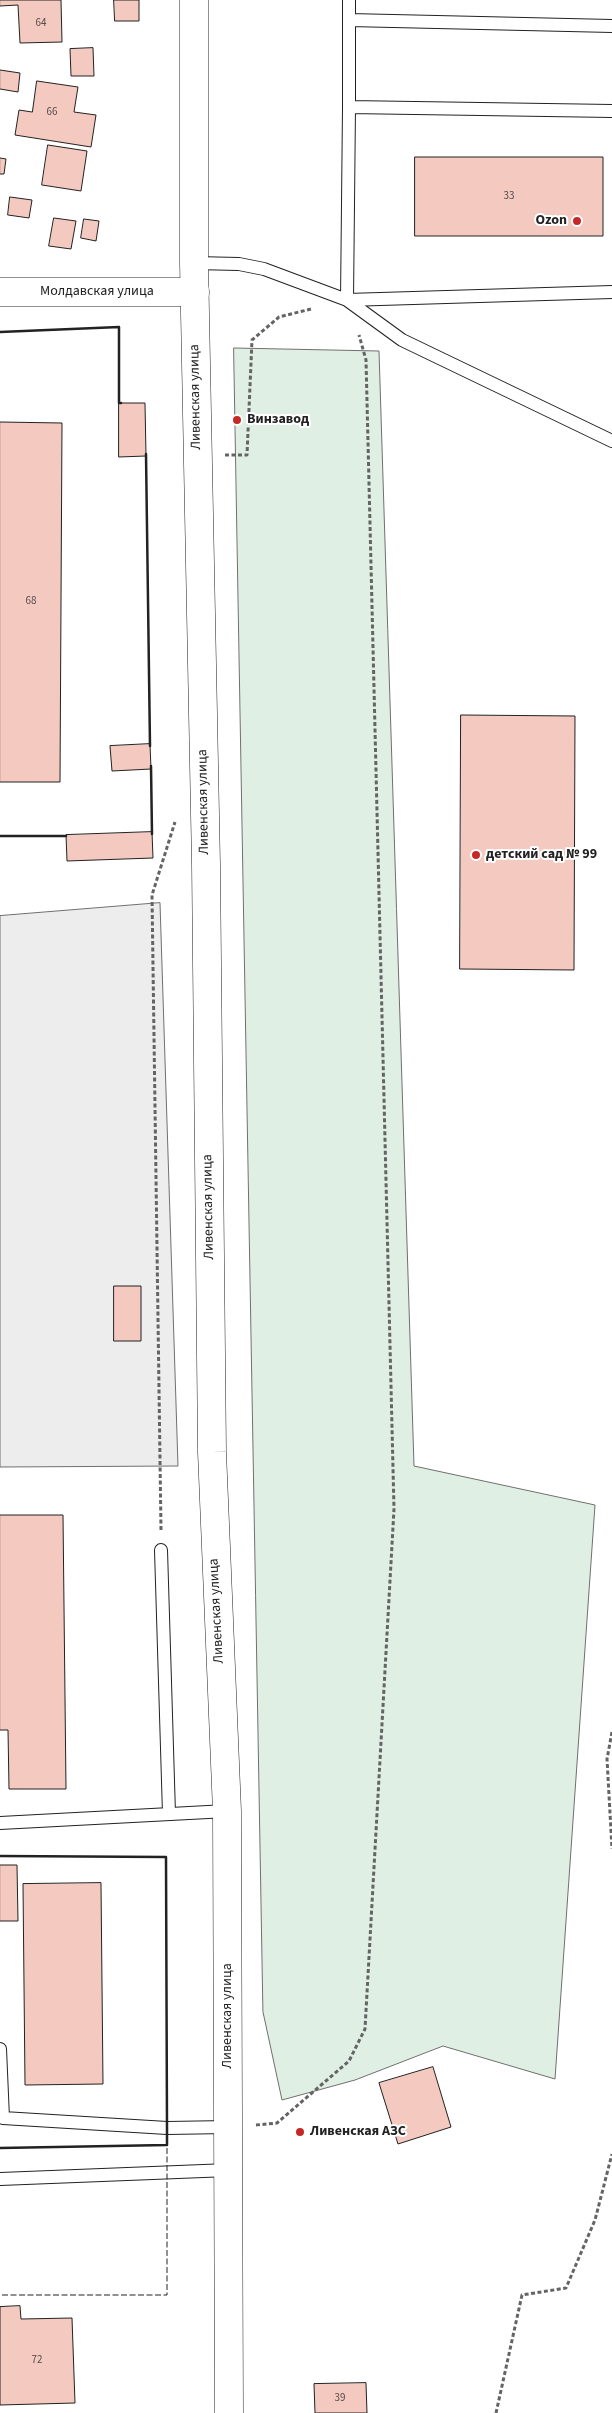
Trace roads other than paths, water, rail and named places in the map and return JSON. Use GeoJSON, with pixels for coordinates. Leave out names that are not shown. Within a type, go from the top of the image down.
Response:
{"type":"FeatureCollection","features":[{"type":"Feature","properties":{"kind":"main road","name":"Ливенская улица"},"geometry":{"type":"LineString","coordinates":[[194,0],[194,263],[206,864],[213,1515],[227,1811],[229,2413]]}},
{"type":"Feature","properties":{"kind":"main road","name":"Молдавская улица"},"geometry":{"type":"LineString","coordinates":[[0,292],[195,292]]}},
{"type":"Feature","properties":{"kind":"lane"},"geometry":{"type":"LineString","coordinates":[[348,300],[349,0]]}},
{"type":"Feature","properties":{"kind":"lane"},"geometry":{"type":"LineString","coordinates":[[349,20],[612,26]]}},
{"type":"Feature","properties":{"kind":"lane"},"geometry":{"type":"LineString","coordinates":[[349,107],[612,111]]}},
{"type":"Feature","properties":{"kind":"lane"},"geometry":{"type":"LineString","coordinates":[[194,263],[239,264],[264,269],[348,300],[402,340],[612,441]]}},
{"type":"Feature","properties":{"kind":"lane"},"geometry":{"type":"LineString","coordinates":[[348,300],[612,292]]}},
{"type":"Feature","properties":{"kind":"lane"},"geometry":{"type":"LineString","coordinates":[[161,1550],[169,1814]]}},
{"type":"Feature","properties":{"kind":"lane"},"geometry":{"type":"LineString","coordinates":[[0,1823],[227,1811]]}},
{"type":"Feature","properties":{"kind":"lane"},"geometry":{"type":"LineString","coordinates":[[0,2049],[3,2118],[167,2128],[228,2127]]}},
{"type":"Feature","properties":{"kind":"lane"},"geometry":{"type":"LineString","coordinates":[[0,2179],[229,2170]]}},
{"type":"Feature","properties":{"kind":"place","name":"Ozon"},"geometry":{"type":"Point","coordinates":[577,221]}},
{"type":"Feature","properties":{"kind":"place","name":"Винзавод"},"geometry":{"type":"Point","coordinates":[237,420]}},
{"type":"Feature","properties":{"kind":"place","name":"детский сад № 99"},"geometry":{"type":"Point","coordinates":[476,855]}},
{"type":"Feature","properties":{"kind":"place","name":"Ливенская АЗС"},"geometry":{"type":"Point","coordinates":[300,2132]}}]}
